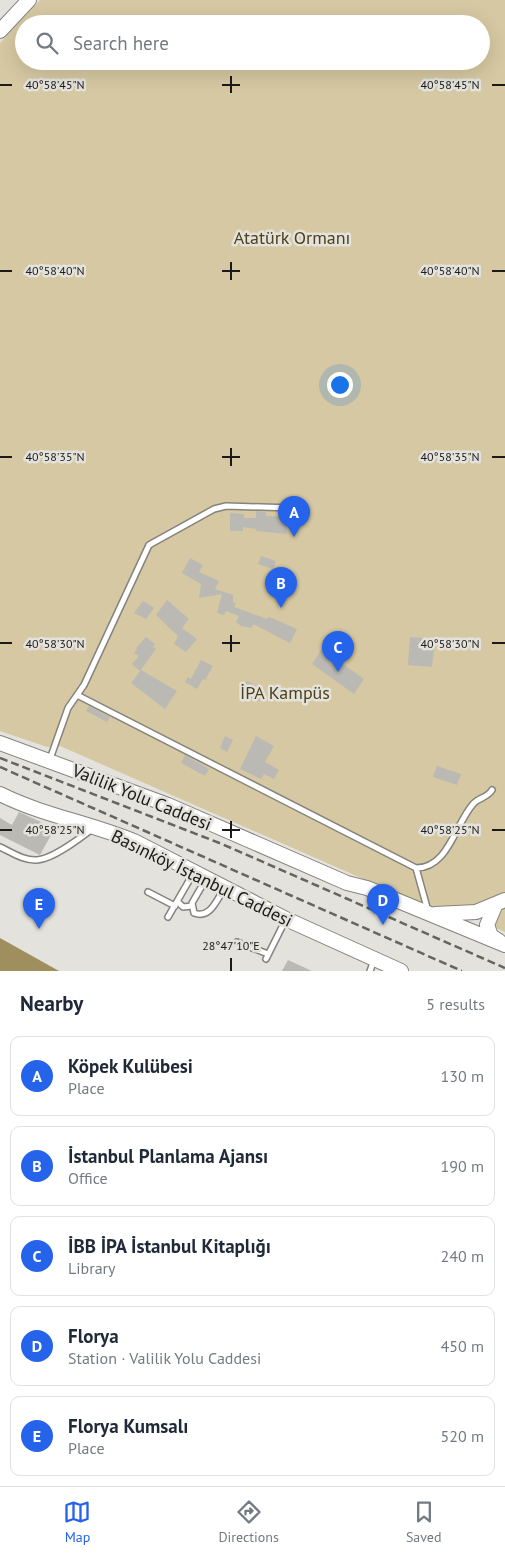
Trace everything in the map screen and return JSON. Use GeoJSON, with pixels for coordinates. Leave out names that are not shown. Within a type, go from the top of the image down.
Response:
{"type":"FeatureCollection","features":[{"type":"Feature","properties":{"kind":"main road"},"geometry":{"type":"LineString","coordinates":[[0,31],[29,0]]}},
{"type":"Feature","properties":{"kind":"main road","name":"Valilik Yolu Caddesi"},"geometry":{"type":"LineString","coordinates":[[0,743],[168,805],[347,883],[366,888],[505,945]]}},
{"type":"Feature","properties":{"kind":"main road","name":"Basınköy İstanbul Caddesi"},"geometry":{"type":"LineString","coordinates":[[0,794],[24,806],[94,828],[110,831],[136,842],[372,965],[401,971]]}},
{"type":"Feature","properties":{"kind":"main road"},"geometry":{"type":"LineString","coordinates":[[429,914],[476,912],[500,903]]}},
{"type":"Feature","properties":{"kind":"main road"},"geometry":{"type":"LineString","coordinates":[[500,903],[487,925],[491,936],[505,945]]}},
{"type":"Feature","properties":{"kind":"lane"},"geometry":{"type":"LineString","coordinates":[[50,760],[65,715],[84,685],[149,545],[214,509],[226,506],[292,508]]}},
{"type":"Feature","properties":{"kind":"lane"},"geometry":{"type":"LineString","coordinates":[[77,695],[416,868],[425,868],[433,865],[474,803],[489,796],[492,790]]}},
{"type":"Feature","properties":{"kind":"lane"},"geometry":{"type":"LineString","coordinates":[[0,847],[22,858],[37,860],[63,848],[94,828]]}},
{"type":"Feature","properties":{"kind":"lane"},"geometry":{"type":"LineString","coordinates":[[416,868],[429,914]]}},
{"type":"Feature","properties":{"kind":"lane"},"geometry":{"type":"LineString","coordinates":[[168,917],[176,904],[201,875]]}},
{"type":"Feature","properties":{"kind":"lane"},"geometry":{"type":"LineString","coordinates":[[201,875],[192,906],[194,913],[205,915],[211,910],[225,887]]}},
{"type":"Feature","properties":{"kind":"lane"},"geometry":{"type":"LineString","coordinates":[[148,892],[183,907],[192,906]]}},
{"type":"Feature","properties":{"kind":"lane"},"geometry":{"type":"LineString","coordinates":[[237,942],[267,957],[286,919]]}},
{"type":"Feature","properties":{"kind":"green space","name":"Atatürk Ormanı"},"geometry":{"type":"Polygon","coordinates":[[[40,0],[505,0],[505,897],[475,908],[434,910],[60,746],[47,747],[0,731],[0,43],[15,27],[15,70],[490,70],[490,15],[26,15],[40,0]]]}},
{"type":"Feature","properties":{"kind":"green space"},"geometry":{"type":"Polygon","coordinates":[[[505,907],[505,932],[492,926],[498,910],[505,907]]]}},
{"type":"Feature","properties":{"kind":"shaded area"},"geometry":{"type":"Polygon","coordinates":[[[0,938],[59,971],[0,971],[0,938]]]}},
{"type":"Feature","properties":{"kind":"building"},"geometry":{"type":"Polygon","coordinates":[[[256,511],[266,512],[266,516],[285,517],[285,521],[287,521],[287,534],[256,531],[256,529],[243,527],[243,531],[230,531],[230,513],[244,514],[244,518],[256,518],[256,511]]]}},
{"type":"Feature","properties":{"kind":"building"},"geometry":{"type":"Polygon","coordinates":[[[261,556],[276,561],[273,569],[258,564],[261,556]]]}},
{"type":"Feature","properties":{"kind":"building"},"geometry":{"type":"Polygon","coordinates":[[[190,558],[203,565],[199,572],[219,581],[215,589],[233,595],[233,602],[236,603],[234,607],[267,619],[268,617],[272,618],[297,629],[290,643],[253,624],[252,628],[241,626],[236,622],[239,616],[226,611],[224,615],[217,613],[222,594],[199,598],[201,584],[182,573],[190,558]]]}},
{"type":"Feature","properties":{"kind":"building"},"geometry":{"type":"Polygon","coordinates":[[[167,600],[189,619],[182,628],[197,639],[186,652],[174,644],[178,636],[156,615],[167,600]]]}},
{"type":"Feature","properties":{"kind":"building"},"geometry":{"type":"Polygon","coordinates":[[[143,601],[154,608],[146,619],[134,613],[143,601]]]}},
{"type":"Feature","properties":{"kind":"building"},"geometry":{"type":"Polygon","coordinates":[[[146,637],[155,644],[153,647],[156,649],[140,671],[132,664],[139,656],[134,653],[136,648],[146,637]]]}},
{"type":"Feature","properties":{"kind":"building"},"geometry":{"type":"Polygon","coordinates":[[[410,637],[435,639],[432,667],[408,665],[410,637]]]}},
{"type":"Feature","properties":{"kind":"building"},"geometry":{"type":"Polygon","coordinates":[[[322,649],[364,679],[354,694],[312,664],[322,649]]]}},
{"type":"Feature","properties":{"kind":"building"},"geometry":{"type":"Polygon","coordinates":[[[201,660],[213,666],[197,689],[185,682],[188,677],[191,679],[201,660]]]}},
{"type":"Feature","properties":{"kind":"building"},"geometry":{"type":"Polygon","coordinates":[[[141,670],[177,691],[165,709],[131,683],[141,670]]]}},
{"type":"Feature","properties":{"kind":"building"},"geometry":{"type":"Polygon","coordinates":[[[247,681],[264,690],[258,702],[240,693],[247,681]]]}},
{"type":"Feature","properties":{"kind":"building"},"geometry":{"type":"Polygon","coordinates":[[[89,706],[110,717],[107,722],[86,711],[89,706]]]}},
{"type":"Feature","properties":{"kind":"building"},"geometry":{"type":"Polygon","coordinates":[[[225,736],[233,740],[227,752],[220,748],[225,736]]]}},
{"type":"Feature","properties":{"kind":"building"},"geometry":{"type":"Polygon","coordinates":[[[256,736],[274,746],[265,762],[279,770],[274,779],[264,774],[261,779],[240,769],[256,736]]]}},
{"type":"Feature","properties":{"kind":"building"},"geometry":{"type":"Polygon","coordinates":[[[185,755],[209,769],[205,776],[181,763],[185,755]]]}},
{"type":"Feature","properties":{"kind":"building"},"geometry":{"type":"Polygon","coordinates":[[[437,766],[461,774],[457,785],[433,777],[437,766]]]}},
{"type":"Feature","properties":{"kind":"building"},"geometry":{"type":"Polygon","coordinates":[[[19,812],[41,822],[38,828],[51,835],[40,855],[0,835],[0,818],[12,825],[19,812]]]}},
{"type":"Feature","properties":{"kind":"building"},"geometry":{"type":"Polygon","coordinates":[[[288,960],[312,971],[282,971],[288,960]]]}},
{"type":"Feature","properties":{"kind":"railway"},"geometry":{"type":"LineString","coordinates":[[0,758],[222,844],[505,968]]}},
{"type":"Feature","properties":{"kind":"railway"},"geometry":{"type":"LineString","coordinates":[[0,767],[462,971]]}},
{"type":"Feature","properties":{"kind":"place","name":"Köpek Kulübesi"},"geometry":{"type":"Point","coordinates":[294,537]}},
{"type":"Feature","properties":{"kind":"place","name":"İstanbul Planlama Ajansı"},"geometry":{"type":"Point","coordinates":[281,608]}},
{"type":"Feature","properties":{"kind":"place","name":"İBB İPA İstanbul Kitaplığı"},"geometry":{"type":"Point","coordinates":[338,672]}},
{"type":"Feature","properties":{"kind":"place","name":"Florya"},"geometry":{"type":"Point","coordinates":[383,925]}},
{"type":"Feature","properties":{"kind":"place","name":"Florya Kumsalı"},"geometry":{"type":"Point","coordinates":[39,929]}},
{"type":"Feature","properties":{"kind":"park label","name":"İPA Kampüs"},"geometry":{"type":"Point","coordinates":[285,692]}}]}
